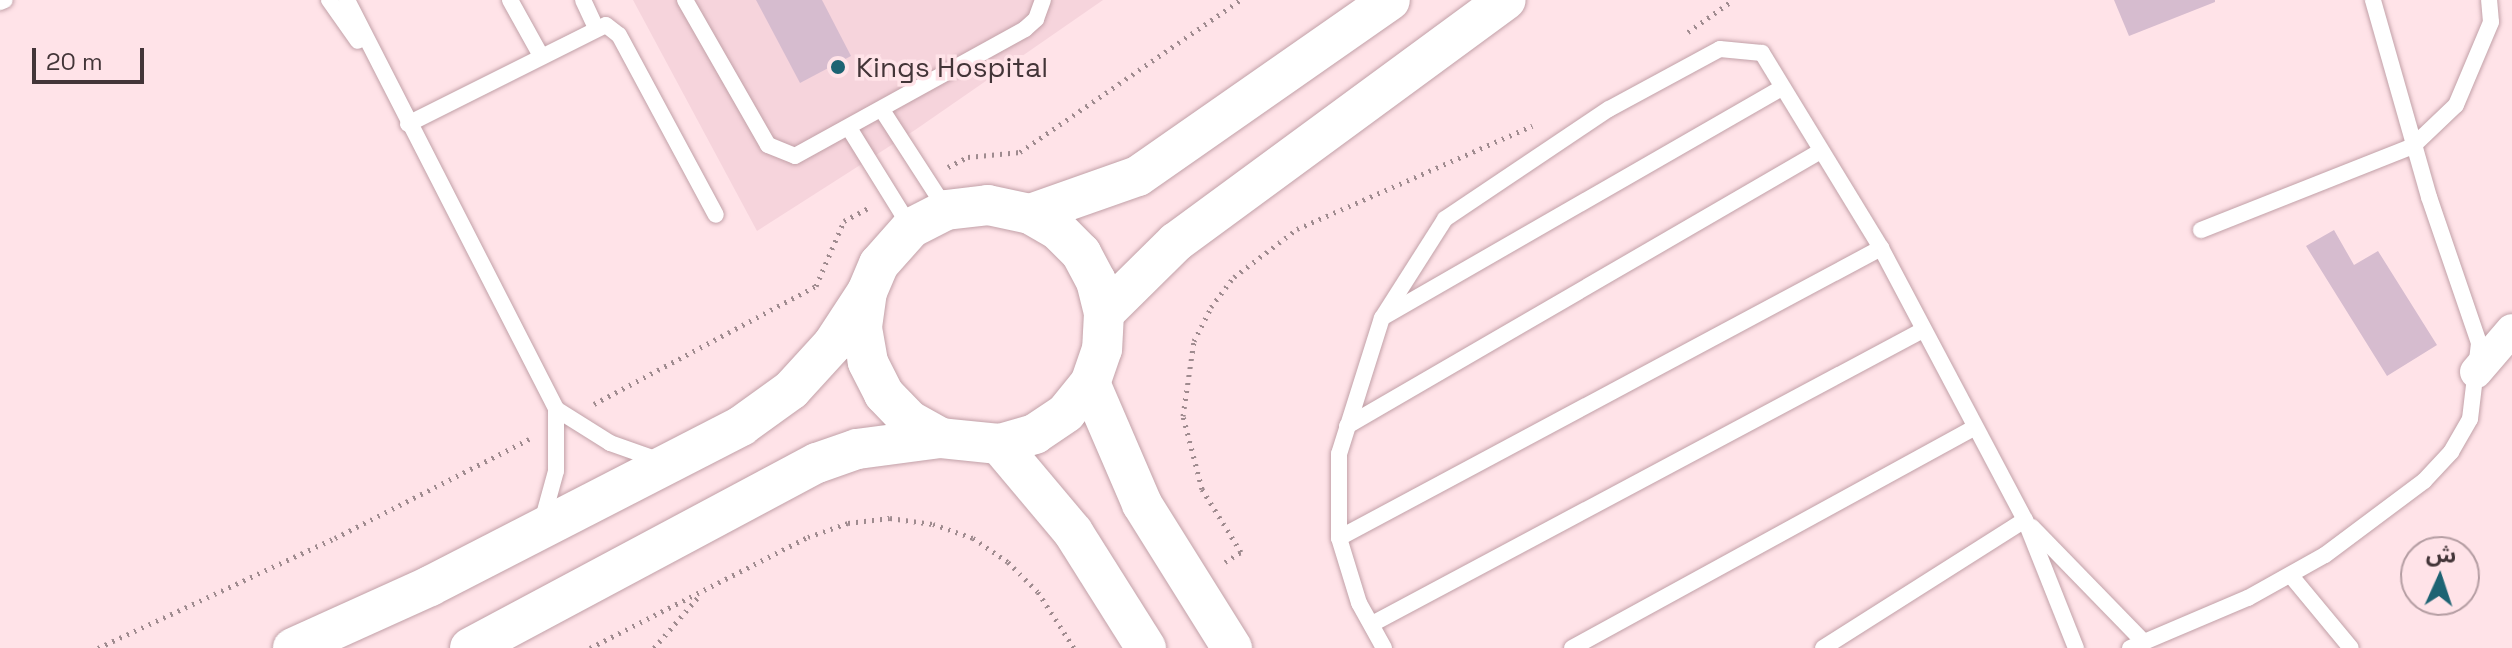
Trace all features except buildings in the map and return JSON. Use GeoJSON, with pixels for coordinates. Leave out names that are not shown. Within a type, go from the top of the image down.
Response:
{"type":"FeatureCollection","features":[{"type":"Feature","properties":{"kind":"street"},"geometry":{"type":"LineString","coordinates":[[1030,214],[1138,176],[1349,15],[1390,0]]}},
{"type":"Feature","properties":{"kind":"street"},"geometry":{"type":"LineString","coordinates":[[1104,313],[1176,242],[1506,0]]}},
{"type":"Feature","properties":{"kind":"street"},"geometry":{"type":"LineString","coordinates":[[293,648],[539,530],[741,426],[791,390],[833,344],[867,292],[902,212],[988,205],[1030,214],[1081,253],[1104,313],[1102,349],[1090,383],[1056,420],[1035,434],[999,444],[941,438],[857,449],[817,463],[470,648]]}},
{"type":"Feature","properties":{"kind":"street"},"geometry":{"type":"LineString","coordinates":[[867,292],[862,327],[868,362],[884,394],[909,420],[941,438]]}},
{"type":"Feature","properties":{"kind":"street"},"geometry":{"type":"LineString","coordinates":[[2476,372],[2512,330]]}},
{"type":"Feature","properties":{"kind":"street"},"geometry":{"type":"LineString","coordinates":[[1090,383],[1121,466],[1232,648]]}},
{"type":"Feature","properties":{"kind":"street"},"geometry":{"type":"LineString","coordinates":[[999,444],[1073,532],[1146,648]]}},
{"type":"Feature","properties":{"kind":"lane"},"geometry":{"type":"LineString","coordinates":[[329,0],[385,79]]}},
{"type":"Feature","properties":{"kind":"lane"},"geometry":{"type":"LineString","coordinates":[[347,0],[560,417],[556,471],[539,530]]}},
{"type":"Feature","properties":{"kind":"lane"},"geometry":{"type":"LineString","coordinates":[[510,0],[541,56]]}},
{"type":"Feature","properties":{"kind":"lane"},"geometry":{"type":"LineString","coordinates":[[583,0],[596,28]]}},
{"type":"Feature","properties":{"kind":"lane"},"geometry":{"type":"LineString","coordinates":[[685,0],[776,152],[804,154],[1025,29],[1036,19],[1043,0]]}},
{"type":"Feature","properties":{"kind":"lane"},"geometry":{"type":"LineString","coordinates":[[2025,520],[2136,644],[2292,577],[2424,481],[2451,452],[2470,419],[2479,343],[2470,306],[2413,146],[2373,0]]}},
{"type":"Feature","properties":{"kind":"lane"},"geometry":{"type":"LineString","coordinates":[[2201,230],[2413,146],[2456,105],[2491,22],[2489,0]]}},
{"type":"Feature","properties":{"kind":"lane"},"geometry":{"type":"LineString","coordinates":[[408,124],[606,25],[619,35],[716,215]]}},
{"type":"Feature","properties":{"kind":"lane"},"geometry":{"type":"LineString","coordinates":[[1384,648],[1359,603],[1339,538],[1339,454],[1382,318],[1445,219],[1609,109],[1720,49],[1762,53],[1819,152],[1881,248],[2025,520],[2076,648]]}},
{"type":"Feature","properties":{"kind":"lane"},"geometry":{"type":"LineString","coordinates":[[1382,318],[1782,88]]}},
{"type":"Feature","properties":{"kind":"lane"},"geometry":{"type":"LineString","coordinates":[[882,110],[946,210]]}},
{"type":"Feature","properties":{"kind":"lane"},"geometry":{"type":"LineString","coordinates":[[849,128],[902,212]]}},
{"type":"Feature","properties":{"kind":"lane"},"geometry":{"type":"LineString","coordinates":[[1347,426],[1819,152]]}},
{"type":"Feature","properties":{"kind":"lane"},"geometry":{"type":"LineString","coordinates":[[1339,538],[1881,248]]}},
{"type":"Feature","properties":{"kind":"lane"},"geometry":{"type":"LineString","coordinates":[[1372,624],[1923,330]]}},
{"type":"Feature","properties":{"kind":"lane"},"geometry":{"type":"LineString","coordinates":[[560,417],[610,443],[669,464]]}},
{"type":"Feature","properties":{"kind":"lane"},"geometry":{"type":"LineString","coordinates":[[1572,648],[1974,428]]}},
{"type":"Feature","properties":{"kind":"lane"},"geometry":{"type":"LineString","coordinates":[[1823,648],[2025,520]]}},
{"type":"Feature","properties":{"kind":"lane"},"geometry":{"type":"LineString","coordinates":[[2292,577],[2351,648]]}},
{"type":"Feature","properties":{"kind":"path"},"geometry":{"type":"LineString","coordinates":[[924,178],[968,157],[1020,152],[1240,0]]}},
{"type":"Feature","properties":{"kind":"path"},"geometry":{"type":"LineString","coordinates":[[1685,35],[1733,0]]}},
{"type":"Feature","properties":{"kind":"path"},"geometry":{"type":"LineString","coordinates":[[1192,583],[1241,552],[1202,489],[1183,416],[1194,341],[1218,297],[1263,252],[1297,229],[1347,203],[1544,121]]}},
{"type":"Feature","properties":{"kind":"path"},"geometry":{"type":"LineString","coordinates":[[98,648],[335,538],[560,417],[816,286],[844,221],[902,212]]}},
{"type":"Feature","properties":{"kind":"path"},"geometry":{"type":"LineString","coordinates":[[590,648],[808,537],[848,523],[890,518],[933,524],[973,538],[1008,562],[1038,592],[1074,648]]}},
{"type":"Feature","properties":{"kind":"path"},"geometry":{"type":"LineString","coordinates":[[654,648],[702,592]]}},
{"type":"Feature","properties":{"kind":"shaded area","name":"Kings Hospital"},"geometry":{"type":"Polygon","coordinates":[[[633,0],[1103,0],[915,130],[757,231],[633,0]]]}},
{"type":"Feature","properties":{"kind":"place","name":"Kings Hospital"},"geometry":{"type":"Point","coordinates":[838,67]}}]}
